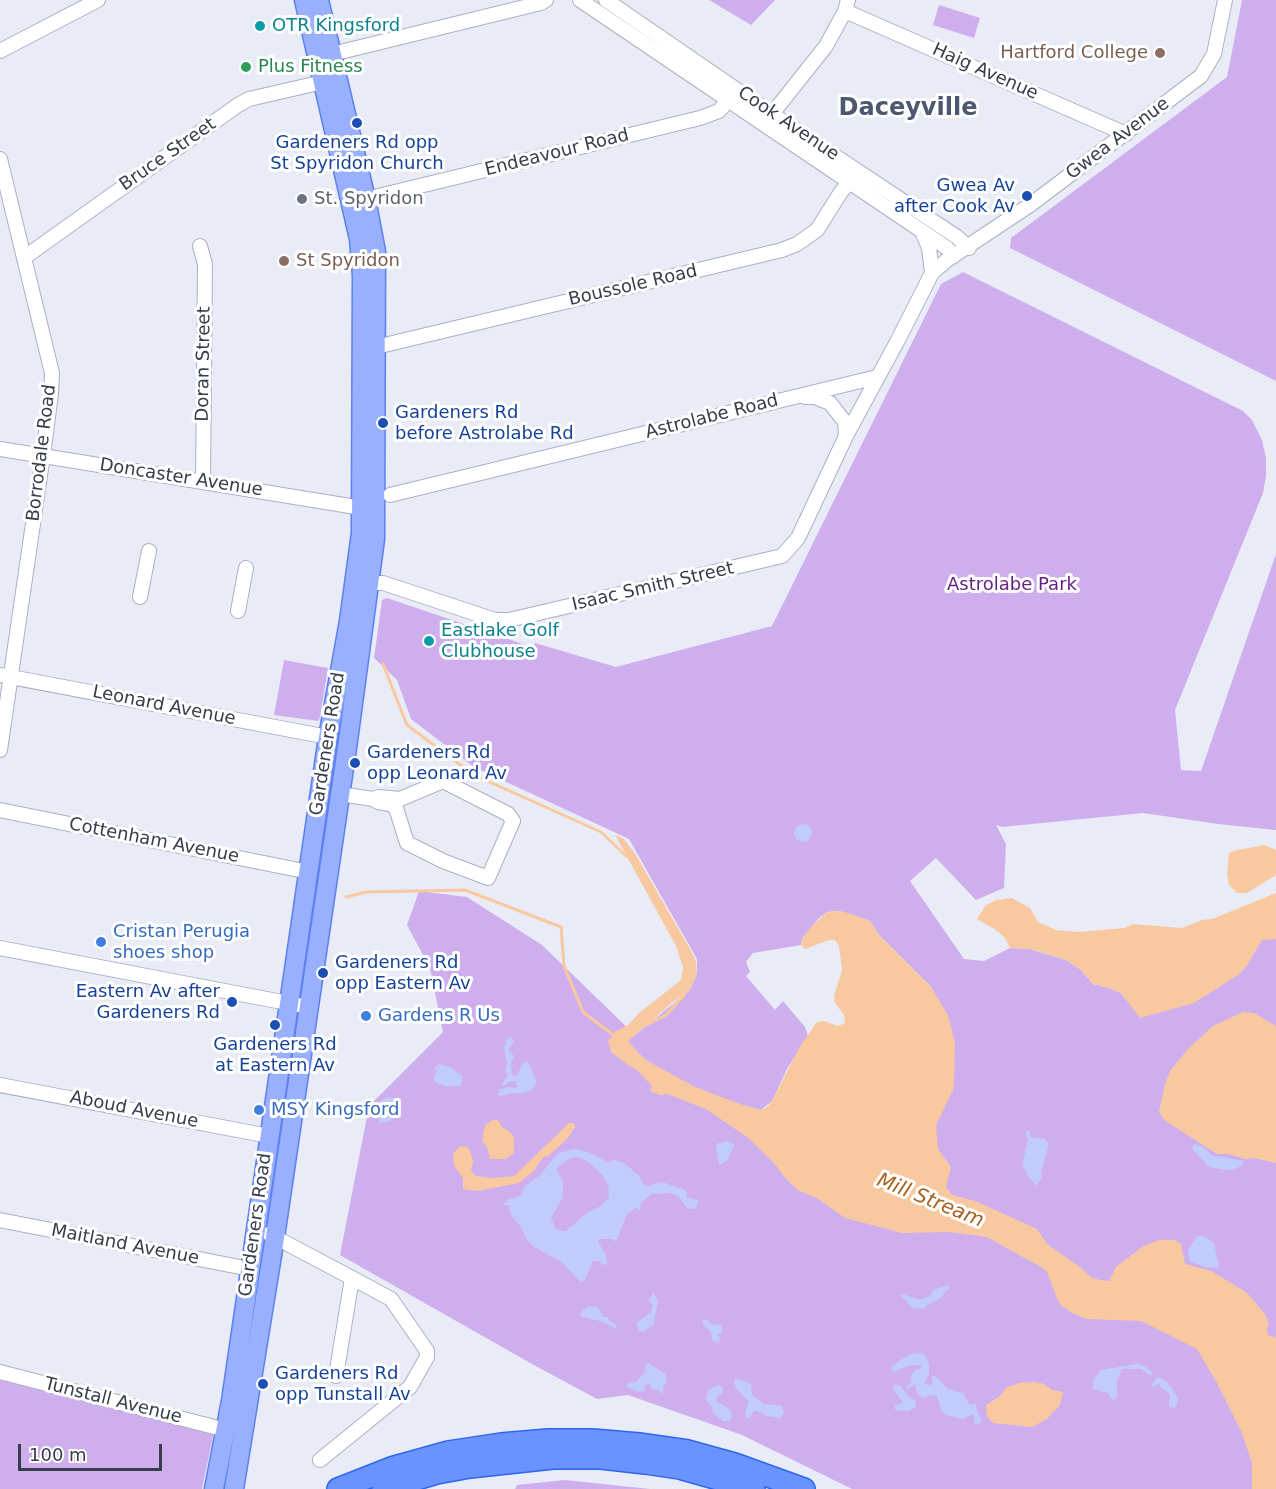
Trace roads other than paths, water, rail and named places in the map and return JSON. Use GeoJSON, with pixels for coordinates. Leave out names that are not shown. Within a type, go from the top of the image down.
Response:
{"type":"FeatureCollection","features":[{"type":"Feature","properties":{"kind":"highway"},"geometry":{"type":"LineString","coordinates":[[338,1489],[394,1467],[448,1452],[548,1440],[593,1440],[688,1451],[735,1464],[804,1489]]}},
{"type":"Feature","properties":{"kind":"highway"},"geometry":{"type":"LineString","coordinates":[[383,1489],[437,1473],[507,1461],[601,1458],[657,1465],[727,1480],[754,1489]]}},
{"type":"Feature","properties":{"kind":"main road","name":"Gardeners Road"},"geometry":{"type":"LineString","coordinates":[[214,1489],[226,1430],[328,737],[349,621],[361,533],[361,260],[355,216],[304,0]]}},
{"type":"Feature","properties":{"kind":"main road","name":"Gardeners Road"},"geometry":{"type":"LineString","coordinates":[[234,1489],[275,1237],[371,584],[375,539],[376,252],[319,0]]}},
{"type":"Feature","properties":{"kind":"street"},"geometry":{"type":"LineString","coordinates":[[0,51],[98,0]]}},
{"type":"Feature","properties":{"kind":"street"},"geometry":{"type":"LineString","coordinates":[[332,54],[546,0]]}},
{"type":"Feature","properties":{"kind":"street","name":"Cook Avenue"},"geometry":{"type":"LineString","coordinates":[[580,0],[732,94]]}},
{"type":"Feature","properties":{"kind":"street","name":"Cook Avenue"},"geometry":{"type":"LineString","coordinates":[[606,0],[768,119],[854,177],[957,237],[969,248]]}},
{"type":"Feature","properties":{"kind":"street","name":"Gwea Avenue"},"geometry":{"type":"LineString","coordinates":[[969,248],[1202,76],[1214,54],[1225,1]]}},
{"type":"Feature","properties":{"kind":"street"},"geometry":{"type":"LineString","coordinates":[[768,119],[826,46],[847,5]]}},
{"type":"Feature","properties":{"kind":"street","name":"Haig Avenue"},"geometry":{"type":"LineString","coordinates":[[847,5],[1126,134]]}},
{"type":"Feature","properties":{"kind":"street","name":"Bruce Street"},"geometry":{"type":"LineString","coordinates":[[25,257],[238,105],[249,99],[323,82]]}},
{"type":"Feature","properties":{"kind":"street","name":"Endeavour Road"},"geometry":{"type":"LineString","coordinates":[[366,200],[700,118],[719,111],[732,94]]}},
{"type":"Feature","properties":{"kind":"street","name":"Borrodale Road"},"geometry":{"type":"LineString","coordinates":[[0,159],[52,373],[43,455],[5,676],[0,750]]}},
{"type":"Feature","properties":{"kind":"street","name":"Cook Avenue"},"geometry":{"type":"LineString","coordinates":[[854,177],[947,248],[954,256]]}},
{"type":"Feature","properties":{"kind":"street","name":"Boussole Road"},"geometry":{"type":"LineString","coordinates":[[376,347],[782,250],[797,244],[817,230],[841,192],[854,177]]}},
{"type":"Feature","properties":{"kind":"street"},"geometry":{"type":"LineString","coordinates":[[922,231],[929,248],[932,273]]}},
{"type":"Feature","properties":{"kind":"street","name":"Doran Street"},"geometry":{"type":"LineString","coordinates":[[200,246],[205,264],[202,482]]}},
{"type":"Feature","properties":{"kind":"street"},"geometry":{"type":"LineString","coordinates":[[877,377],[932,273],[969,248]]}},
{"type":"Feature","properties":{"kind":"street","name":"Astrolabe Road"},"geometry":{"type":"LineString","coordinates":[[390,495],[877,377]]}},
{"type":"Feature","properties":{"kind":"street","name":"Isaac Smith Street"},"geometry":{"type":"LineString","coordinates":[[371,584],[383,583],[495,620],[509,620],[782,556],[798,538],[846,436],[877,377]]}},
{"type":"Feature","properties":{"kind":"street"},"geometry":{"type":"LineString","coordinates":[[791,398],[815,397],[830,403],[845,422],[846,436]]}},
{"type":"Feature","properties":{"kind":"street","name":"Doncaster Avenue"},"geometry":{"type":"LineString","coordinates":[[0,449],[362,508]]}},
{"type":"Feature","properties":{"kind":"street"},"geometry":{"type":"LineString","coordinates":[[140,597],[148,551]]}},
{"type":"Feature","properties":{"kind":"street"},"geometry":{"type":"LineString","coordinates":[[238,611],[246,568]]}},
{"type":"Feature","properties":{"kind":"street"},"geometry":{"type":"LineString","coordinates":[[349,621],[360,594],[371,584]]}},
{"type":"Feature","properties":{"kind":"street","name":"Leonard Avenue"},"geometry":{"type":"LineString","coordinates":[[5,676],[328,737]]}},
{"type":"Feature","properties":{"kind":"street"},"geometry":{"type":"LineString","coordinates":[[340,794],[390,804],[396,808],[407,843],[443,861],[488,878],[513,821],[508,814],[443,781],[400,799],[379,797],[373,799]]}},
{"type":"Feature","properties":{"kind":"street","name":"Cottenham Avenue"},"geometry":{"type":"LineString","coordinates":[[0,810],[309,872]]}},
{"type":"Feature","properties":{"kind":"street"},"geometry":{"type":"LineString","coordinates":[[0,948],[308,1007]]}},
{"type":"Feature","properties":{"kind":"street","name":"Aboud Avenue"},"geometry":{"type":"LineString","coordinates":[[0,1085],[269,1136]]}},
{"type":"Feature","properties":{"kind":"street","name":"Maitland Avenue"},"geometry":{"type":"LineString","coordinates":[[0,1220],[250,1269]]}},
{"type":"Feature","properties":{"kind":"street"},"geometry":{"type":"LineString","coordinates":[[256,1228],[391,1299],[427,1351],[427,1357],[410,1387],[320,1460]]}},
{"type":"Feature","properties":{"kind":"street"},"geometry":{"type":"LineString","coordinates":[[336,1377],[352,1278]]}},
{"type":"Feature","properties":{"kind":"street","name":"Tunstall Avenue"},"geometry":{"type":"LineString","coordinates":[[0,1372],[226,1430]]}},
{"type":"Feature","properties":{"kind":"water"},"geometry":{"type":"Polygon","coordinates":[[[615,835],[624,839],[636,855],[696,961],[697,973],[690,990],[628,1041],[646,1060],[693,1086],[761,1110],[767,1107],[800,1046],[817,1022],[824,1021],[838,1026],[845,1023],[844,1015],[835,1003],[834,996],[842,970],[839,946],[835,940],[829,940],[805,949],[801,945],[802,939],[827,912],[839,911],[870,921],[879,935],[931,987],[948,1015],[955,1043],[954,1083],[953,1090],[936,1125],[938,1149],[951,1167],[946,1187],[952,1195],[975,1201],[1037,1229],[1047,1244],[1092,1278],[1109,1281],[1116,1267],[1142,1247],[1159,1240],[1175,1240],[1181,1244],[1185,1264],[1211,1271],[1247,1293],[1265,1314],[1269,1324],[1268,1335],[1276,1338],[1276,1489],[1252,1489],[1252,1463],[1242,1433],[1197,1349],[1141,1321],[1087,1319],[1074,1314],[1058,1301],[1047,1272],[987,1237],[948,1232],[902,1233],[845,1218],[817,1198],[799,1191],[747,1137],[706,1109],[667,1094],[660,1095],[650,1091],[652,1086],[637,1070],[611,1052],[608,1040],[614,1036],[614,1032],[628,1025],[639,1013],[681,980],[683,968],[676,946],[615,835]]]}},
{"type":"Feature","properties":{"kind":"water"},"geometry":{"type":"Polygon","coordinates":[[[1265,845],[1276,850],[1276,875],[1247,893],[1237,893],[1229,885],[1227,874],[1229,853],[1265,845]]]}},
{"type":"Feature","properties":{"kind":"water"},"geometry":{"type":"Polygon","coordinates":[[[1276,893],[1276,939],[1262,940],[1246,967],[1238,975],[1194,1003],[1140,1018],[1121,993],[1093,984],[1080,969],[1066,960],[1031,949],[1010,948],[1005,938],[996,930],[977,919],[986,905],[996,900],[1012,898],[1030,908],[1038,922],[1056,930],[1078,932],[1124,928],[1133,924],[1182,928],[1202,920],[1212,919],[1276,893]]]}},
{"type":"Feature","properties":{"kind":"water"},"geometry":{"type":"Polygon","coordinates":[[[1243,1012],[1254,1013],[1276,1026],[1276,1163],[1254,1158],[1245,1159],[1229,1154],[1217,1154],[1164,1120],[1159,1112],[1170,1071],[1188,1049],[1213,1026],[1243,1012]]]}},
{"type":"Feature","properties":{"kind":"water"},"geometry":{"type":"Polygon","coordinates":[[[498,1120],[514,1138],[514,1153],[506,1159],[490,1159],[487,1147],[482,1141],[485,1125],[498,1120]]]}},
{"type":"Feature","properties":{"kind":"water"},"geometry":{"type":"Polygon","coordinates":[[[569,1123],[574,1123],[575,1127],[567,1139],[547,1157],[544,1156],[534,1171],[519,1183],[477,1191],[463,1189],[463,1178],[455,1167],[453,1159],[453,1154],[459,1147],[465,1146],[469,1149],[473,1160],[471,1171],[476,1176],[493,1178],[514,1176],[569,1123]]]}},
{"type":"Feature","properties":{"kind":"water"},"geometry":{"type":"Polygon","coordinates":[[[1019,1383],[1044,1384],[1052,1390],[1063,1392],[1060,1405],[1047,1419],[1032,1427],[993,1423],[987,1417],[986,1405],[1000,1396],[1006,1388],[1019,1383]]]}},
{"type":"Feature","properties":{"kind":"waterway"},"geometry":{"type":"LineString","coordinates":[[383,664],[407,725],[474,775],[601,832],[626,856]]}},
{"type":"Feature","properties":{"kind":"waterway"},"geometry":{"type":"LineString","coordinates":[[346,897],[366,892],[465,890],[561,927],[564,966],[583,1012],[617,1038]]}},
{"type":"Feature","properties":{"kind":"waterway","name":"Mill Stream"},"geometry":{"type":"LineString","coordinates":[[644,1026],[666,1015],[686,990]]}},
{"type":"Feature","properties":{"kind":"place","name":"OTR Kingsford"},"geometry":{"type":"Point","coordinates":[260,26]}},
{"type":"Feature","properties":{"kind":"place","name":"Hartford College"},"geometry":{"type":"Point","coordinates":[1160,53]}},
{"type":"Feature","properties":{"kind":"place","name":"Plus Fitness"},"geometry":{"type":"Point","coordinates":[246,67]}},
{"type":"Feature","properties":{"kind":"place","name":"Gardeners Rd opp St Spyridon Church"},"geometry":{"type":"Point","coordinates":[357,123]}},
{"type":"Feature","properties":{"kind":"place","name":"Gwea Av after Cook Av"},"geometry":{"type":"Point","coordinates":[1027,196]}},
{"type":"Feature","properties":{"kind":"place","name":"St. Spyridon"},"geometry":{"type":"Point","coordinates":[302,199]}},
{"type":"Feature","properties":{"kind":"place","name":"St Spyridon"},"geometry":{"type":"Point","coordinates":[284,261]}},
{"type":"Feature","properties":{"kind":"place","name":"Gardeners Rd before Astrolabe Rd"},"geometry":{"type":"Point","coordinates":[383,423]}},
{"type":"Feature","properties":{"kind":"place","name":"Eastlake Golf Clubhouse"},"geometry":{"type":"Point","coordinates":[429,641]}},
{"type":"Feature","properties":{"kind":"place","name":"Gardeners Rd opp Leonard Av"},"geometry":{"type":"Point","coordinates":[355,763]}},
{"type":"Feature","properties":{"kind":"place","name":"Cristan Perugia shoes shop"},"geometry":{"type":"Point","coordinates":[101,942]}},
{"type":"Feature","properties":{"kind":"place","name":"Gardeners Rd opp Eastern Av"},"geometry":{"type":"Point","coordinates":[323,973]}},
{"type":"Feature","properties":{"kind":"place","name":"Eastern Av after Gardeners Rd"},"geometry":{"type":"Point","coordinates":[232,1002]}},
{"type":"Feature","properties":{"kind":"place","name":"Gardens R Us"},"geometry":{"type":"Point","coordinates":[366,1016]}},
{"type":"Feature","properties":{"kind":"place","name":"Gardeners Rd at Eastern Av"},"geometry":{"type":"Point","coordinates":[275,1025]}},
{"type":"Feature","properties":{"kind":"place","name":"MSY Kingsford"},"geometry":{"type":"Point","coordinates":[259,1110]}},
{"type":"Feature","properties":{"kind":"place","name":"Gardeners Rd opp Tunstall Av"},"geometry":{"type":"Point","coordinates":[263,1384]}},
{"type":"Feature","properties":{"kind":"district","name":"Daceyville"},"geometry":{"type":"Point","coordinates":[908,109]}},
{"type":"Feature","properties":{"kind":"park label","name":"Astrolabe Park"},"geometry":{"type":"Point","coordinates":[1012,585]}}]}
